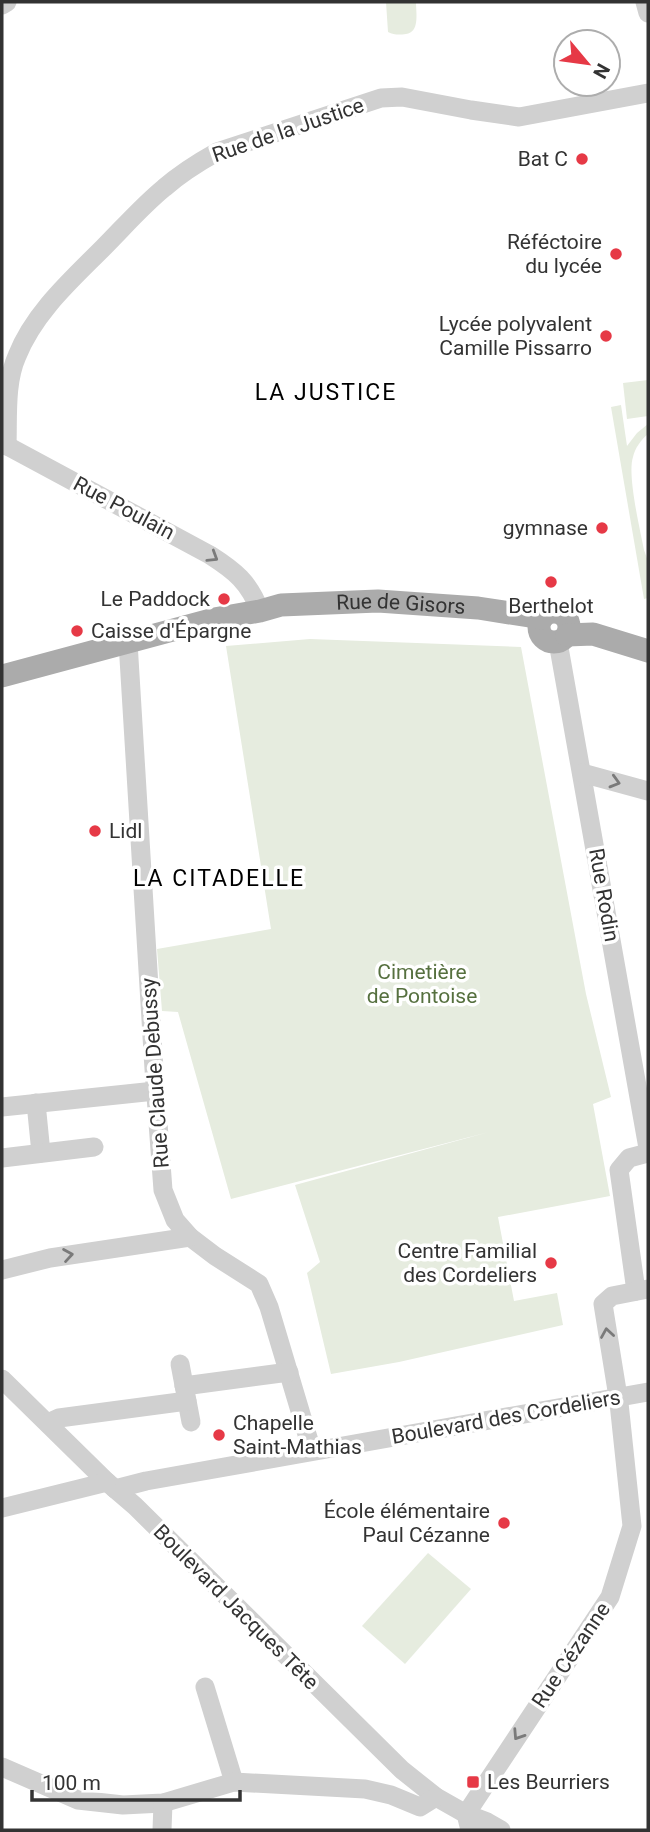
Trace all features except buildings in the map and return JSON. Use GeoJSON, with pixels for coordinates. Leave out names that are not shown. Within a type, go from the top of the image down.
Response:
{"type":"FeatureCollection","features":[{"type":"Feature","properties":{"kind":"main road","name":"Rue de Gisors"},"geometry":{"type":"LineString","coordinates":[[2,676],[214,619],[260,611],[378,612],[494,621],[593,634],[648,651]]}},
{"type":"Feature","properties":{"kind":"main road","name":"Rue de Gisors"},"geometry":{"type":"LineString","coordinates":[[559,629],[610,627],[648,638]]}},
{"type":"Feature","properties":{"kind":"street"},"geometry":{"type":"LineString","coordinates":[[2,5],[7,2]]}},
{"type":"Feature","properties":{"kind":"street"},"geometry":{"type":"LineString","coordinates":[[645,2],[648,13]]}},
{"type":"Feature","properties":{"kind":"street","name":"Rue de la Justice"},"geometry":{"type":"LineString","coordinates":[[5,445],[9,390],[16,356],[44,310],[66,284],[164,188],[217,152],[381,98],[402,97],[519,117],[648,93]]}},
{"type":"Feature","properties":{"kind":"street","name":"Rue Poulain"},"geometry":{"type":"LineString","coordinates":[[5,445],[230,568],[243,579],[254,595],[260,611]]}},
{"type":"Feature","properties":{"kind":"street","name":"Rue Rodin"},"geometry":{"type":"LineString","coordinates":[[559,629],[648,1151],[629,1158],[619,1170],[642,1290],[612,1296],[603,1304],[618,1398]]}},
{"type":"Feature","properties":{"kind":"street","name":"Rue Claude Debussy"},"geometry":{"type":"LineString","coordinates":[[128,642],[163,1190],[175,1220],[190,1237],[259,1284],[269,1307],[312,1451]]}},
{"type":"Feature","properties":{"kind":"street"},"geometry":{"type":"LineString","coordinates":[[582,773],[648,791]]}},
{"type":"Feature","properties":{"kind":"street"},"geometry":{"type":"LineString","coordinates":[[2,1107],[155,1091]]}},
{"type":"Feature","properties":{"kind":"street"},"geometry":{"type":"LineString","coordinates":[[36,1103],[41,1153]]}},
{"type":"Feature","properties":{"kind":"street"},"geometry":{"type":"LineString","coordinates":[[2,1158],[93,1147]]}},
{"type":"Feature","properties":{"kind":"street"},"geometry":{"type":"LineString","coordinates":[[2,1270],[50,1258],[190,1237]]}},
{"type":"Feature","properties":{"kind":"street"},"geometry":{"type":"LineString","coordinates":[[180,1364],[191,1422]]}},
{"type":"Feature","properties":{"kind":"street"},"geometry":{"type":"LineString","coordinates":[[48,1423],[59,1418],[289,1372]]}},
{"type":"Feature","properties":{"kind":"street","name":"Boulevard Jacques Tête"},"geometry":{"type":"LineString","coordinates":[[2,1378],[402,1770],[468,1822],[487,1822],[501,1830]]}},
{"type":"Feature","properties":{"kind":"street","name":"Boulevard des Cordeliers"},"geometry":{"type":"LineString","coordinates":[[2,1508],[111,1485],[648,1392]]}},
{"type":"Feature","properties":{"kind":"street","name":"Rue Cézanne"},"geometry":{"type":"LineString","coordinates":[[468,1822],[610,1597],[640,1526],[618,1398]]}},
{"type":"Feature","properties":{"kind":"street"},"geometry":{"type":"LineString","coordinates":[[205,1687],[234,1782]]}},
{"type":"Feature","properties":{"kind":"street"},"geometry":{"type":"LineString","coordinates":[[2,1768],[78,1800],[122,1805],[163,1803],[234,1782],[365,1789],[420,1807],[436,1797]]}},
{"type":"Feature","properties":{"kind":"street"},"geometry":{"type":"LineString","coordinates":[[162,1830],[163,1803]]}},
{"type":"Feature","properties":{"kind":"green space"},"geometry":{"type":"Polygon","coordinates":[[[386,2],[416,2],[416,21],[410,33],[399,35],[388,32],[386,2]]]}},
{"type":"Feature","properties":{"kind":"green space"},"geometry":{"type":"Polygon","coordinates":[[[648,380],[648,416],[627,419],[623,383],[648,380]]]}},
{"type":"Feature","properties":{"kind":"green space"},"geometry":{"type":"Polygon","coordinates":[[[621,405],[627,446],[648,424],[648,434],[637,447],[632,465],[635,502],[648,561],[648,598],[644,599],[611,407],[621,405]]]}},
{"type":"Feature","properties":{"kind":"green space","name":"Cimetière de Pontoise"},"geometry":{"type":"Polygon","coordinates":[[[310,639],[521,647],[586,994],[611,1097],[593,1104],[610,1196],[498,1217],[514,1301],[557,1293],[563,1325],[399,1362],[331,1374],[307,1273],[320,1262],[295,1185],[489,1132],[231,1199],[178,1012],[162,1011],[157,949],[271,929],[226,646],[310,639]]]}},
{"type":"Feature","properties":{"kind":"green space"},"geometry":{"type":"Polygon","coordinates":[[[428,1553],[471,1589],[405,1664],[362,1626],[428,1553]]]}},
{"type":"Feature","properties":{"kind":"place","name":"Bat C"},"geometry":{"type":"Point","coordinates":[582,159]}},
{"type":"Feature","properties":{"kind":"place","name":"Réféctoire du lycée"},"geometry":{"type":"Point","coordinates":[616,254]}},
{"type":"Feature","properties":{"kind":"place","name":"Lycée polyvalent Camille Pissarro"},"geometry":{"type":"Point","coordinates":[606,336]}},
{"type":"Feature","properties":{"kind":"place","name":"gymnase"},"geometry":{"type":"Point","coordinates":[602,528]}},
{"type":"Feature","properties":{"kind":"place","name":"Berthelot"},"geometry":{"type":"Point","coordinates":[551,582]}},
{"type":"Feature","properties":{"kind":"place","name":"Le Paddock"},"geometry":{"type":"Point","coordinates":[224,599]}},
{"type":"Feature","properties":{"kind":"place","name":"Caisse d'Épargne"},"geometry":{"type":"Point","coordinates":[77,631]}},
{"type":"Feature","properties":{"kind":"place","name":"Lidl"},"geometry":{"type":"Point","coordinates":[95,831]}},
{"type":"Feature","properties":{"kind":"place","name":"Centre Familial des Cordeliers"},"geometry":{"type":"Point","coordinates":[551,1263]}},
{"type":"Feature","properties":{"kind":"place","name":"Chapelle Saint-Mathias"},"geometry":{"type":"Point","coordinates":[219,1435]}},
{"type":"Feature","properties":{"kind":"place","name":"École élémentaire Paul Cézanne"},"geometry":{"type":"Point","coordinates":[504,1523]}},
{"type":"Feature","properties":{"kind":"place","name":"Les Beurriers"},"geometry":{"type":"Point","coordinates":[473,1782]}},
{"type":"Feature","properties":{"kind":"district","name":"LA JUSTICE"},"geometry":{"type":"Point","coordinates":[326,392]}},
{"type":"Feature","properties":{"kind":"district","name":"LA CITADELLE"},"geometry":{"type":"Point","coordinates":[219,878]}}]}
